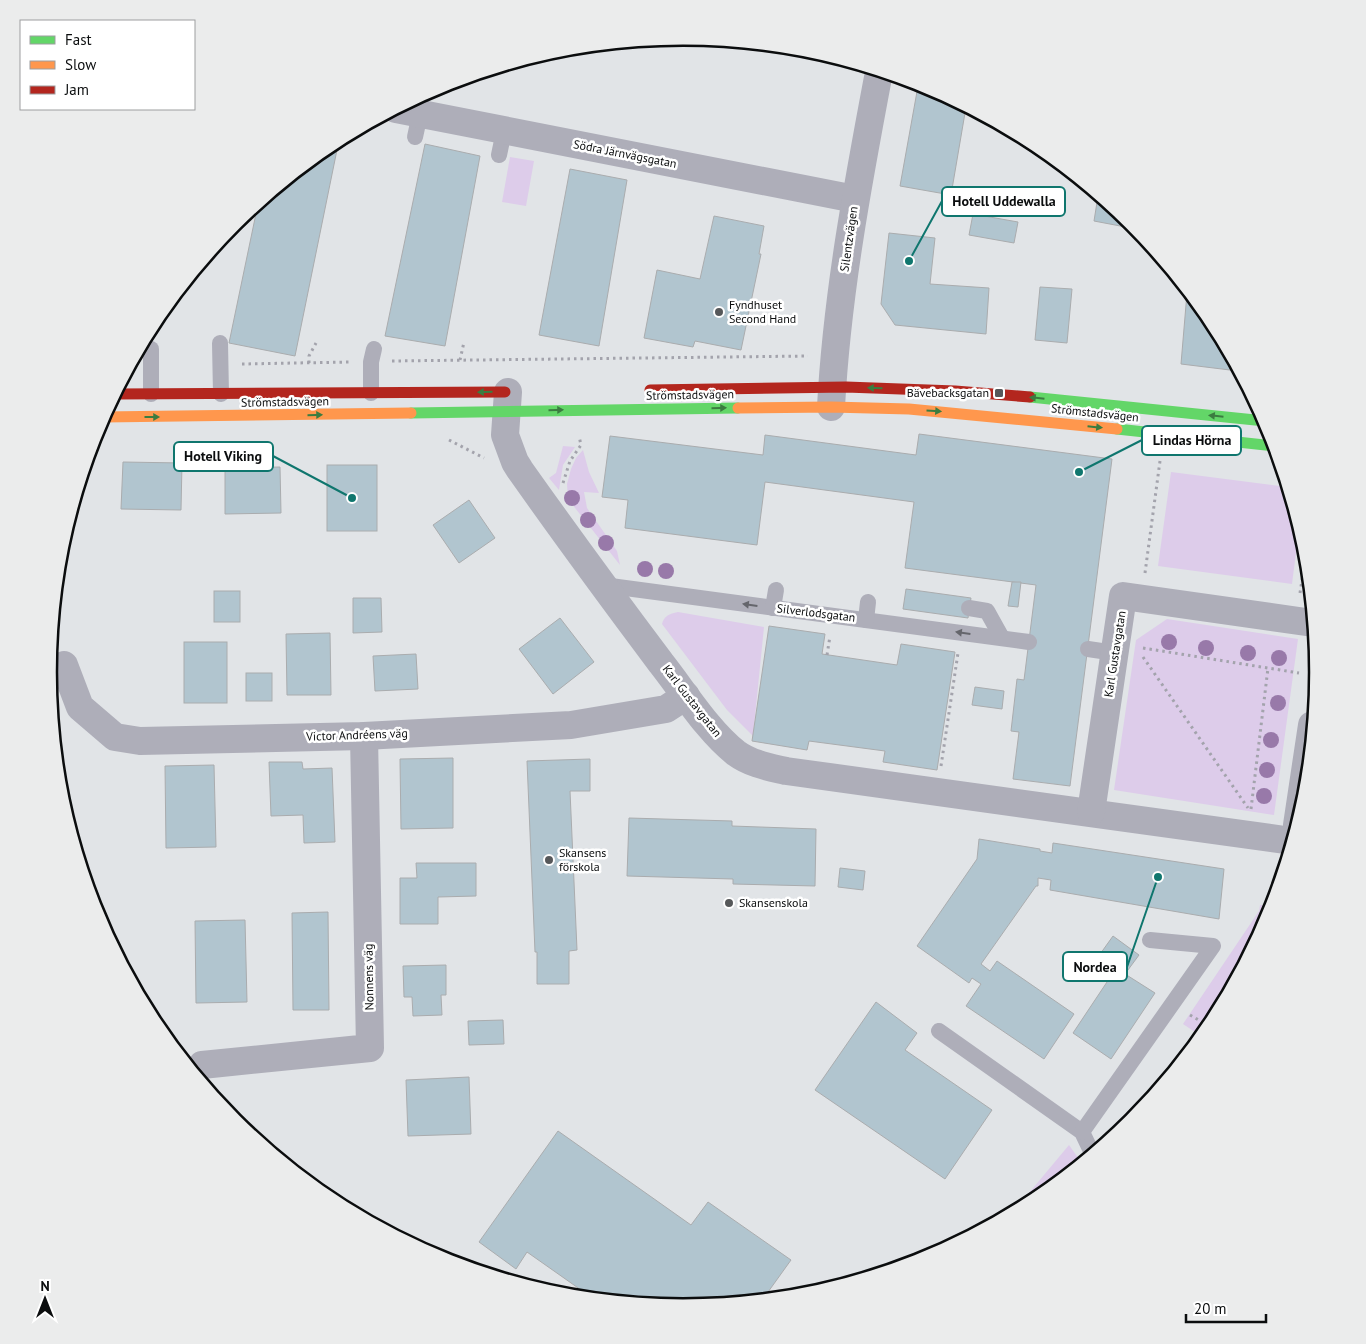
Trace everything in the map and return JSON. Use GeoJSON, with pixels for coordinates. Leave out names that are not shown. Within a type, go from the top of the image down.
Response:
{"type":"FeatureCollection","features":[{"type":"Feature","properties":{"kind":"main road","name":"Strömstadsvägen"},"geometry":{"type":"LineString","coordinates":[[123,394],[371,393],[511,398],[832,397],[910,388],[999,393],[1255,420]]}},
{"type":"Feature","properties":{"kind":"main road","name":"Strömstadsvägen"},"geometry":{"type":"LineString","coordinates":[[636,390],[832,397],[909,409],[960,412],[1266,445]]}},
{"type":"Feature","properties":{"kind":"main road","name":"Strömstadsvägen"},"geometry":{"type":"LineString","coordinates":[[112,417],[189,417],[511,398]]}},
{"type":"Feature","properties":{"kind":"street","name":"Silentzvägen"},"geometry":{"type":"LineString","coordinates":[[832,397],[834,356],[855,200],[878,77]]}},
{"type":"Feature","properties":{"kind":"street","name":"Södra Järnvägsgatan"},"geometry":{"type":"LineString","coordinates":[[410,120],[502,143],[855,200]]}},
{"type":"Feature","properties":{"kind":"street","name":"Karl Gustavgatan"},"geometry":{"type":"LineString","coordinates":[[511,398],[506,435],[515,462],[603,585],[686,696],[718,736],[738,754],[758,765],[786,771],[1285,840]]}},
{"type":"Feature","properties":{"kind":"street","name":"Karl Gustavgatan"},"geometry":{"type":"LineString","coordinates":[[1090,812],[1130,651],[1124,596],[1304,622]]}},
{"type":"Feature","properties":{"kind":"street","name":"Victor Andréens väg"},"geometry":{"type":"LineString","coordinates":[[64,665],[80,707],[115,737],[140,741],[364,736],[571,725],[666,709],[686,696]]}},
{"type":"Feature","properties":{"kind":"street","name":"Nonnens väg"},"geometry":{"type":"LineString","coordinates":[[202,1065],[370,1048],[364,736]]}},
{"type":"Feature","properties":{"kind":"lane"},"geometry":{"type":"LineString","coordinates":[[220,343],[221,394]]}},
{"type":"Feature","properties":{"kind":"lane"},"geometry":{"type":"LineString","coordinates":[[151,394],[152,349]]}},
{"type":"Feature","properties":{"kind":"lane"},"geometry":{"type":"LineString","coordinates":[[371,393],[372,355]]}},
{"type":"Feature","properties":{"kind":"lane","name":"Silverlodsgatan"},"geometry":{"type":"LineString","coordinates":[[603,585],[1029,642]]}},
{"type":"Feature","properties":{"kind":"lane"},"geometry":{"type":"LineString","coordinates":[[773,608],[776,590]]}},
{"type":"Feature","properties":{"kind":"lane"},"geometry":{"type":"LineString","coordinates":[[866,620],[868,602]]}},
{"type":"Feature","properties":{"kind":"lane"},"geometry":{"type":"LineString","coordinates":[[969,608],[987,611],[1002,638]]}},
{"type":"Feature","properties":{"kind":"lane"},"geometry":{"type":"LineString","coordinates":[[1088,649],[1130,651]]}},
{"type":"Feature","properties":{"kind":"lane"},"geometry":{"type":"LineString","coordinates":[[1082,1132],[1213,946],[1150,940]]}},
{"type":"Feature","properties":{"kind":"lane"},"geometry":{"type":"LineString","coordinates":[[939,1031],[1082,1132],[1089,1148]]}},
{"type":"Feature","properties":{"kind":"path"},"geometry":{"type":"LineString","coordinates":[[460,360],[464,342]]}},
{"type":"Feature","properties":{"kind":"path"},"geometry":{"type":"LineString","coordinates":[[309,362],[309,356],[316,343]]}},
{"type":"Feature","properties":{"kind":"path"},"geometry":{"type":"LineString","coordinates":[[220,364],[309,362],[372,355],[460,360],[834,356]]}},
{"type":"Feature","properties":{"kind":"path"},"geometry":{"type":"LineString","coordinates":[[570,434],[588,434]]}},
{"type":"Feature","properties":{"kind":"path"},"geometry":{"type":"LineString","coordinates":[[562,491],[567,468],[581,445],[578,434]]}},
{"type":"Feature","properties":{"kind":"path"},"geometry":{"type":"LineString","coordinates":[[1146,566],[1161,455]]}},
{"type":"Feature","properties":{"kind":"path"},"geometry":{"type":"LineString","coordinates":[[1304,605],[1304,622]]}},
{"type":"Feature","properties":{"kind":"path"},"geometry":{"type":"LineString","coordinates":[[827,655],[832,628]]}},
{"type":"Feature","properties":{"kind":"path"},"geometry":{"type":"LineString","coordinates":[[940,774],[960,644]]}},
{"type":"Feature","properties":{"kind":"path"},"geometry":{"type":"LineString","coordinates":[[1130,651],[1299,673],[1300,665]]}},
{"type":"Feature","properties":{"kind":"path"},"geometry":{"type":"LineString","coordinates":[[1130,651],[1251,812],[1268,668]]}},
{"type":"Feature","properties":{"kind":"shaded area"},"geometry":{"type":"Polygon","coordinates":[[[510,157],[534,161],[526,206],[502,202],[510,157]]]}},
{"type":"Feature","properties":{"kind":"shaded area"},"geometry":{"type":"Polygon","coordinates":[[[563,446],[575,447],[563,465],[559,490],[549,478],[556,473],[563,446]]]}},
{"type":"Feature","properties":{"kind":"shaded area"},"geometry":{"type":"Polygon","coordinates":[[[583,450],[589,472],[599,493],[584,492],[587,508],[617,551],[620,565],[568,499],[567,484],[571,469],[576,458],[583,450]]]}},
{"type":"Feature","properties":{"kind":"shaded area"},"geometry":{"type":"Polygon","coordinates":[[[1171,472],[1280,486],[1297,548],[1292,584],[1158,566],[1171,472]]]}},
{"type":"Feature","properties":{"kind":"shaded area"},"geometry":{"type":"Polygon","coordinates":[[[678,612],[764,627],[753,736],[727,710],[662,624],[667,616],[678,612]]]}},
{"type":"Feature","properties":{"kind":"shaded area"},"geometry":{"type":"Polygon","coordinates":[[[1167,619],[1298,639],[1274,815],[1114,790],[1136,640],[1167,619]]]}},
{"type":"Feature","properties":{"kind":"shaded area"},"geometry":{"type":"Polygon","coordinates":[[[1260,905],[1263,905],[1244,949],[1225,985],[1195,1032],[1183,1024],[1259,911],[1260,905]]]}},
{"type":"Feature","properties":{"kind":"shaded area"},"geometry":{"type":"Polygon","coordinates":[[[1069,1145],[1077,1157],[1029,1194],[1069,1145]]]}},
{"type":"Feature","properties":{"kind":"building"},"geometry":{"type":"Polygon","coordinates":[[[917,92],[965,114],[951,195],[900,186],[917,92]]]}},
{"type":"Feature","properties":{"kind":"building"},"geometry":{"type":"Polygon","coordinates":[[[425,144],[480,156],[445,346],[385,336],[425,144]]]}},
{"type":"Feature","properties":{"kind":"building"},"geometry":{"type":"Polygon","coordinates":[[[337,151],[295,356],[229,343],[255,216],[302,176],[337,151]]]}},
{"type":"Feature","properties":{"kind":"building"},"geometry":{"type":"Polygon","coordinates":[[[570,169],[627,180],[599,346],[539,335],[570,169]]]}},
{"type":"Feature","properties":{"kind":"building"},"geometry":{"type":"Polygon","coordinates":[[[1097,203],[1121,226],[1094,221],[1097,203]]]}},
{"type":"Feature","properties":{"kind":"building"},"geometry":{"type":"Polygon","coordinates":[[[973,214],[1018,222],[1014,243],[969,235],[973,214]]]}},
{"type":"Feature","properties":{"kind":"building"},"geometry":{"type":"Polygon","coordinates":[[[714,216],[764,226],[759,254],[761,254],[741,350],[695,341],[693,347],[644,338],[657,270],[700,279],[714,216]]]}},
{"type":"Feature","properties":{"kind":"building"},"geometry":{"type":"Polygon","coordinates":[[[889,233],[935,238],[930,284],[989,288],[986,334],[895,325],[881,304],[889,233]]]}},
{"type":"Feature","properties":{"kind":"building"},"geometry":{"type":"Polygon","coordinates":[[[1040,287],[1072,289],[1067,343],[1035,340],[1040,287]]]}},
{"type":"Feature","properties":{"kind":"building"},"geometry":{"type":"Polygon","coordinates":[[[1186,301],[1203,324],[1231,370],[1181,364],[1186,301]]]}},
{"type":"Feature","properties":{"kind":"building"},"geometry":{"type":"Polygon","coordinates":[[[919,434],[1112,459],[1070,786],[1013,779],[1019,732],[1011,731],[1017,679],[1024,680],[1036,585],[905,568],[914,502],[765,482],[757,545],[625,528],[628,500],[602,497],[610,436],[763,455],[765,435],[916,455],[919,434]]]}},
{"type":"Feature","properties":{"kind":"building"},"geometry":{"type":"Polygon","coordinates":[[[123,462],[182,463],[181,510],[121,509],[123,462]]]}},
{"type":"Feature","properties":{"kind":"building"},"geometry":{"type":"Polygon","coordinates":[[[327,465],[377,465],[377,531],[327,531],[327,465]]]}},
{"type":"Feature","properties":{"kind":"building"},"geometry":{"type":"Polygon","coordinates":[[[280,467],[281,513],[225,514],[225,468],[280,467]]]}},
{"type":"Feature","properties":{"kind":"building"},"geometry":{"type":"Polygon","coordinates":[[[469,500],[495,538],[459,563],[433,525],[469,500]]]}},
{"type":"Feature","properties":{"kind":"building"},"geometry":{"type":"Polygon","coordinates":[[[1012,582],[1021,582],[1018,607],[1008,606],[1012,582]]]}},
{"type":"Feature","properties":{"kind":"building"},"geometry":{"type":"Polygon","coordinates":[[[906,589],[971,598],[968,618],[903,609],[906,589]]]}},
{"type":"Feature","properties":{"kind":"building"},"geometry":{"type":"Polygon","coordinates":[[[214,591],[240,591],[240,622],[214,622],[214,591]]]}},
{"type":"Feature","properties":{"kind":"building"},"geometry":{"type":"Polygon","coordinates":[[[353,598],[381,598],[382,632],[353,633],[353,598]]]}},
{"type":"Feature","properties":{"kind":"building"},"geometry":{"type":"Polygon","coordinates":[[[560,618],[594,662],[553,694],[519,649],[560,618]]]}},
{"type":"Feature","properties":{"kind":"building"},"geometry":{"type":"Polygon","coordinates":[[[769,626],[825,634],[822,654],[897,665],[901,644],[955,652],[937,770],[883,762],[885,751],[809,741],[807,750],[752,741],[769,626]]]}},
{"type":"Feature","properties":{"kind":"building"},"geometry":{"type":"Polygon","coordinates":[[[330,633],[331,695],[287,695],[286,634],[330,633]]]}},
{"type":"Feature","properties":{"kind":"building"},"geometry":{"type":"Polygon","coordinates":[[[184,642],[227,642],[227,703],[184,703],[184,642]]]}},
{"type":"Feature","properties":{"kind":"building"},"geometry":{"type":"Polygon","coordinates":[[[416,654],[418,689],[375,691],[373,656],[416,654]]]}},
{"type":"Feature","properties":{"kind":"building"},"geometry":{"type":"Polygon","coordinates":[[[246,673],[272,673],[272,701],[246,701],[246,673]]]}},
{"type":"Feature","properties":{"kind":"building"},"geometry":{"type":"Polygon","coordinates":[[[975,687],[1004,691],[1002,709],[972,705],[975,687]]]}},
{"type":"Feature","properties":{"kind":"building"},"geometry":{"type":"Polygon","coordinates":[[[453,758],[453,828],[401,829],[400,759],[453,758]]]}},
{"type":"Feature","properties":{"kind":"building"},"geometry":{"type":"Polygon","coordinates":[[[590,759],[590,791],[570,791],[577,950],[569,951],[569,984],[537,984],[527,761],[590,759]]]}},
{"type":"Feature","properties":{"kind":"building"},"geometry":{"type":"Polygon","coordinates":[[[269,762],[302,762],[303,769],[332,768],[335,842],[304,843],[303,815],[271,816],[269,762]]]}},
{"type":"Feature","properties":{"kind":"building"},"geometry":{"type":"Polygon","coordinates":[[[214,765],[216,847],[166,848],[165,766],[214,765]]]}},
{"type":"Feature","properties":{"kind":"building"},"geometry":{"type":"Polygon","coordinates":[[[629,818],[732,821],[732,826],[816,829],[815,886],[733,884],[733,879],[627,876],[629,818]]]}},
{"type":"Feature","properties":{"kind":"building"},"geometry":{"type":"Polygon","coordinates":[[[979,839],[1040,849],[1040,851],[1052,853],[1053,843],[1224,869],[1219,919],[1050,890],[1051,880],[1038,878],[1038,886],[1036,886],[981,964],[990,971],[997,961],[1074,1014],[1044,1059],[966,1006],[981,984],[972,978],[969,983],[917,946],[977,859],[979,839]]]}},
{"type":"Feature","properties":{"kind":"building"},"geometry":{"type":"Polygon","coordinates":[[[416,863],[476,863],[476,896],[438,897],[438,924],[400,924],[400,878],[417,878],[416,863]]]}},
{"type":"Feature","properties":{"kind":"building"},"geometry":{"type":"Polygon","coordinates":[[[840,868],[865,871],[863,890],[838,887],[840,868]]]}},
{"type":"Feature","properties":{"kind":"building"},"geometry":{"type":"Polygon","coordinates":[[[328,912],[329,1010],[293,1010],[292,913],[328,912]]]}},
{"type":"Feature","properties":{"kind":"building"},"geometry":{"type":"Polygon","coordinates":[[[245,920],[247,1002],[196,1003],[195,921],[245,920]]]}},
{"type":"Feature","properties":{"kind":"building"},"geometry":{"type":"Polygon","coordinates":[[[1113,936],[1139,955],[1125,974],[1155,993],[1111,1059],[1073,1033],[1115,970],[1098,957],[1113,936]]]}},
{"type":"Feature","properties":{"kind":"building"},"geometry":{"type":"Polygon","coordinates":[[[446,965],[446,995],[441,995],[442,1015],[413,1016],[412,997],[404,997],[403,966],[446,965]]]}},
{"type":"Feature","properties":{"kind":"building"},"geometry":{"type":"Polygon","coordinates":[[[876,1002],[917,1033],[905,1050],[992,1110],[945,1179],[815,1090],[876,1002]]]}},
{"type":"Feature","properties":{"kind":"building"},"geometry":{"type":"Polygon","coordinates":[[[503,1020],[504,1044],[469,1045],[468,1021],[503,1020]]]}},
{"type":"Feature","properties":{"kind":"building"},"geometry":{"type":"Polygon","coordinates":[[[469,1077],[471,1134],[408,1136],[406,1080],[469,1077]]]}},
{"type":"Feature","properties":{"kind":"building"},"geometry":{"type":"Polygon","coordinates":[[[558,1131],[691,1225],[708,1202],[791,1260],[768,1291],[683,1298],[642,1296],[579,1289],[527,1252],[516,1269],[479,1242],[558,1131]]]}},
{"type":"Feature","properties":{"kind":"traffic: fast"},"geometry":{"type":"LineString","coordinates":[[1030,397],[1255,420]]}},
{"type":"Feature","properties":{"kind":"traffic: fast"},"geometry":{"type":"LineString","coordinates":[[411,413],[738,408]]}},
{"type":"Feature","properties":{"kind":"traffic: fast"},"geometry":{"type":"LineString","coordinates":[[1117,429],[1266,445]]}},
{"type":"Feature","properties":{"kind":"traffic: slow"},"geometry":{"type":"LineString","coordinates":[[738,408],[831,407],[909,409],[1117,429]]}},
{"type":"Feature","properties":{"kind":"traffic: slow"},"geometry":{"type":"LineString","coordinates":[[112,417],[411,413]]}},
{"type":"Feature","properties":{"kind":"traffic: jam"},"geometry":{"type":"LineString","coordinates":[[650,390],[846,387],[955,391],[1030,397]]}},
{"type":"Feature","properties":{"kind":"traffic: jam"},"geometry":{"type":"LineString","coordinates":[[123,394],[505,392]]}},
{"type":"Feature","properties":{"kind":"place","name":"Hotell Uddewalla"},"geometry":{"type":"Point","coordinates":[909,261]}},
{"type":"Feature","properties":{"kind":"place","name":"Fyndhuset Second Hand"},"geometry":{"type":"Point","coordinates":[719,312]}},
{"type":"Feature","properties":{"kind":"place","name":"Bävebacksgatan"},"geometry":{"type":"Point","coordinates":[999,393]}},
{"type":"Feature","properties":{"kind":"place","name":"Lindas Hörna"},"geometry":{"type":"Point","coordinates":[1079,472]}},
{"type":"Feature","properties":{"kind":"place","name":"Hotell Viking"},"geometry":{"type":"Point","coordinates":[352,498]}},
{"type":"Feature","properties":{"kind":"place","name":"Skansens förskola"},"geometry":{"type":"Point","coordinates":[549,860]}},
{"type":"Feature","properties":{"kind":"place","name":"Nordea"},"geometry":{"type":"Point","coordinates":[1158,877]}},
{"type":"Feature","properties":{"kind":"place","name":"Skansenskola"},"geometry":{"type":"Point","coordinates":[729,903]}}]}
